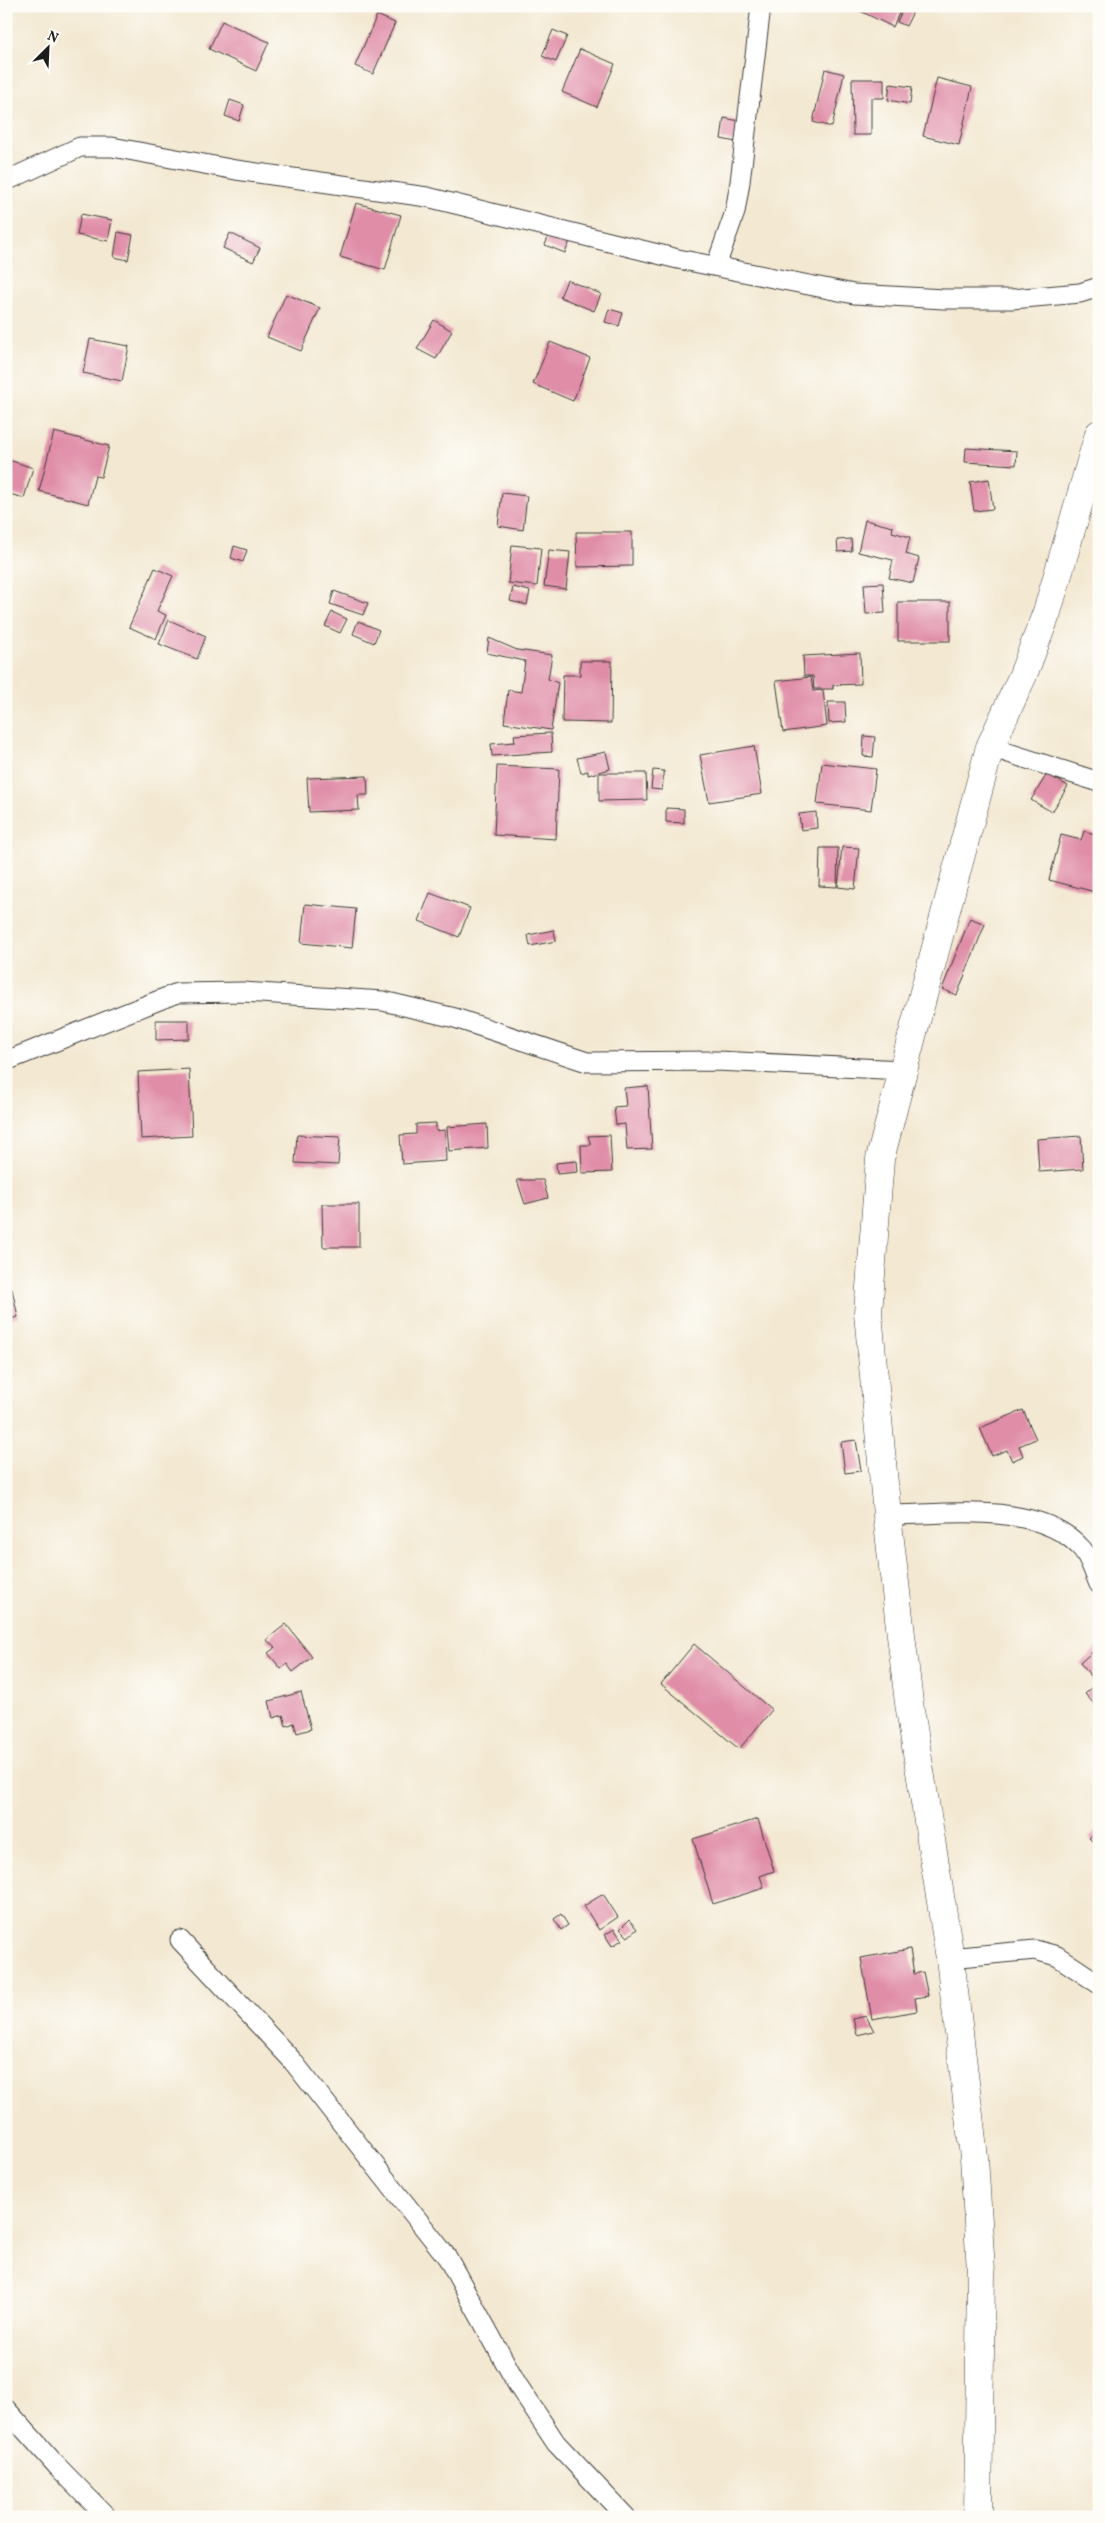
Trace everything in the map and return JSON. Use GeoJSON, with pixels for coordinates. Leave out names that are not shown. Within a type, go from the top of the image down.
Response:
{"type":"FeatureCollection","features":[{"type":"Feature","properties":{"kind":"street"},"geometry":{"type":"LineString","coordinates":[[716,266],[735,212],[739,190],[761,6]]}},
{"type":"Feature","properties":{"kind":"street"},"geometry":{"type":"LineString","coordinates":[[6,181],[80,147],[112,147],[236,170],[428,197],[716,266],[854,294],[944,299],[1012,299],[1080,293],[1099,287]]}},
{"type":"Feature","properties":{"kind":"street"},"geometry":{"type":"LineString","coordinates":[[978,2517],[981,2271],[974,2157],[950,1958],[909,1703],[887,1516],[868,1313],[880,1159],[903,1070],[990,747],[1023,675],[1047,612],[1099,434]]}},
{"type":"Feature","properties":{"kind":"street"},"geometry":{"type":"LineString","coordinates":[[990,747],[1099,782]]}},
{"type":"Feature","properties":{"kind":"street"},"geometry":{"type":"LineString","coordinates":[[6,1061],[177,993],[243,992],[383,1001],[455,1018],[587,1062],[717,1061],[903,1070]]}},
{"type":"Feature","properties":{"kind":"street"},"geometry":{"type":"LineString","coordinates":[[887,1516],[974,1514],[1009,1516],[1042,1522],[1063,1532],[1083,1550],[1099,1584]]}},
{"type":"Feature","properties":{"kind":"street"},"geometry":{"type":"LineString","coordinates":[[180,1940],[291,2059],[447,2257],[517,2384],[556,2443],[626,2517]]}},
{"type":"Feature","properties":{"kind":"street"},"geometry":{"type":"LineString","coordinates":[[950,1958],[1035,1950],[1057,1956],[1099,1984]]}},
{"type":"Feature","properties":{"kind":"street"},"geometry":{"type":"LineString","coordinates":[[6,2409],[57,2466],[107,2517]]}},
{"type":"Feature","properties":{"kind":"building"},"geometry":{"type":"Polygon","coordinates":[[[850,6],[902,6],[893,27],[850,6]]]}},
{"type":"Feature","properties":{"kind":"building"},"geometry":{"type":"Polygon","coordinates":[[[904,6],[916,6],[906,26],[897,22],[904,6]]]}},
{"type":"Feature","properties":{"kind":"building"},"geometry":{"type":"Polygon","coordinates":[[[377,15],[395,23],[373,74],[355,66],[377,15]]]}},
{"type":"Feature","properties":{"kind":"building"},"geometry":{"type":"Polygon","coordinates":[[[222,21],[269,42],[256,71],[209,49],[222,21]]]}},
{"type":"Feature","properties":{"kind":"building"},"geometry":{"type":"Polygon","coordinates":[[[553,30],[567,36],[556,62],[542,56],[553,30]]]}},
{"type":"Feature","properties":{"kind":"building"},"geometry":{"type":"Polygon","coordinates":[[[580,49],[615,64],[597,107],[562,92],[580,49]]]}},
{"type":"Feature","properties":{"kind":"building"},"geometry":{"type":"Polygon","coordinates":[[[825,69],[844,74],[832,127],[813,122],[825,69]]]}},
{"type":"Feature","properties":{"kind":"building"},"geometry":{"type":"Polygon","coordinates":[[[937,78],[972,87],[959,145],[923,136],[937,78]]]}},
{"type":"Feature","properties":{"kind":"building"},"geometry":{"type":"Polygon","coordinates":[[[852,79],[884,79],[884,98],[871,98],[871,135],[853,135],[852,79]]]}},
{"type":"Feature","properties":{"kind":"building"},"geometry":{"type":"Polygon","coordinates":[[[890,84],[912,87],[910,104],[888,100],[890,84]]]}},
{"type":"Feature","properties":{"kind":"building"},"geometry":{"type":"Polygon","coordinates":[[[230,100],[244,105],[239,121],[225,116],[230,100]]]}},
{"type":"Feature","properties":{"kind":"building"},"geometry":{"type":"Polygon","coordinates":[[[724,118],[745,122],[741,143],[721,139],[724,118]]]}},
{"type":"Feature","properties":{"kind":"building"},"geometry":{"type":"Polygon","coordinates":[[[356,203],[401,215],[385,270],[340,257],[356,203]]]}},
{"type":"Feature","properties":{"kind":"building"},"geometry":{"type":"Polygon","coordinates":[[[81,214],[112,220],[108,241],[77,235],[81,214]]]}},
{"type":"Feature","properties":{"kind":"building"},"geometry":{"type":"Polygon","coordinates":[[[118,232],[133,235],[128,260],[114,257],[118,232]]]}},
{"type":"Feature","properties":{"kind":"building"},"geometry":{"type":"Polygon","coordinates":[[[230,233],[260,248],[253,262],[223,248],[230,233]]]}},
{"type":"Feature","properties":{"kind":"building"},"geometry":{"type":"Polygon","coordinates":[[[550,233],[570,241],[565,253],[545,245],[550,233]]]}},
{"type":"Feature","properties":{"kind":"building"},"geometry":{"type":"Polygon","coordinates":[[[567,280],[601,294],[594,311],[560,297],[567,280]]]}},
{"type":"Feature","properties":{"kind":"building"},"geometry":{"type":"Polygon","coordinates":[[[286,294],[320,308],[301,351],[267,337],[286,294]]]}},
{"type":"Feature","properties":{"kind":"building"},"geometry":{"type":"Polygon","coordinates":[[[609,309],[623,313],[619,326],[605,322],[609,309]]]}},
{"type":"Feature","properties":{"kind":"building"},"geometry":{"type":"Polygon","coordinates":[[[434,320],[452,331],[436,359],[417,349],[434,320]]]}},
{"type":"Feature","properties":{"kind":"building"},"geometry":{"type":"Polygon","coordinates":[[[90,339],[129,346],[122,381],[83,373],[90,339]]]}},
{"type":"Feature","properties":{"kind":"building"},"geometry":{"type":"Polygon","coordinates":[[[550,342],[590,358],[573,401],[533,384],[550,342]]]}},
{"type":"Feature","properties":{"kind":"building"},"geometry":{"type":"Polygon","coordinates":[[[54,432],[109,446],[101,477],[95,476],[88,504],[39,491],[54,432]]]}},
{"type":"Feature","properties":{"kind":"building"},"geometry":{"type":"Polygon","coordinates":[[[966,448],[1017,451],[1016,465],[965,462],[966,448]]]}},
{"type":"Feature","properties":{"kind":"building"},"geometry":{"type":"Polygon","coordinates":[[[6,459],[33,468],[24,498],[6,493],[6,459]]]}},
{"type":"Feature","properties":{"kind":"building"},"geometry":{"type":"Polygon","coordinates":[[[989,479],[993,509],[974,511],[970,482],[989,479]]]}},
{"type":"Feature","properties":{"kind":"building"},"geometry":{"type":"Polygon","coordinates":[[[502,493],[527,496],[523,530],[498,526],[502,493]]]}},
{"type":"Feature","properties":{"kind":"building"},"geometry":{"type":"Polygon","coordinates":[[[865,520],[893,527],[892,532],[910,537],[906,554],[919,558],[913,583],[889,578],[893,560],[858,552],[865,520]]]}},
{"type":"Feature","properties":{"kind":"building"},"geometry":{"type":"Polygon","coordinates":[[[576,532],[632,532],[632,566],[577,567],[576,532]]]}},
{"type":"Feature","properties":{"kind":"building"},"geometry":{"type":"Polygon","coordinates":[[[851,539],[852,551],[838,552],[837,540],[851,539]]]}},
{"type":"Feature","properties":{"kind":"building"},"geometry":{"type":"Polygon","coordinates":[[[512,545],[541,548],[537,586],[508,583],[512,545]]]}},
{"type":"Feature","properties":{"kind":"building"},"geometry":{"type":"Polygon","coordinates":[[[234,546],[247,550],[243,562],[231,558],[234,546]]]}},
{"type":"Feature","properties":{"kind":"building"},"geometry":{"type":"Polygon","coordinates":[[[549,550],[570,552],[566,589],[544,586],[549,550]]]}},
{"type":"Feature","properties":{"kind":"building"},"geometry":{"type":"Polygon","coordinates":[[[155,568],[173,576],[157,611],[166,615],[156,639],[129,627],[155,568]]]}},
{"type":"Feature","properties":{"kind":"building"},"geometry":{"type":"Polygon","coordinates":[[[883,583],[885,613],[866,614],[864,584],[883,583]]]}},
{"type":"Feature","properties":{"kind":"building"},"geometry":{"type":"Polygon","coordinates":[[[513,587],[530,591],[527,605],[510,601],[513,587]]]}},
{"type":"Feature","properties":{"kind":"building"},"geometry":{"type":"Polygon","coordinates":[[[334,591],[368,603],[363,615],[330,604],[334,591]]]}},
{"type":"Feature","properties":{"kind":"building"},"geometry":{"type":"Polygon","coordinates":[[[898,602],[950,602],[950,641],[898,641],[898,602]]]}},
{"type":"Feature","properties":{"kind":"building"},"geometry":{"type":"Polygon","coordinates":[[[332,612],[347,619],[340,633],[325,626],[332,612]]]}},
{"type":"Feature","properties":{"kind":"building"},"geometry":{"type":"Polygon","coordinates":[[[169,620],[206,636],[197,659],[159,644],[169,620]]]}},
{"type":"Feature","properties":{"kind":"building"},"geometry":{"type":"Polygon","coordinates":[[[358,621],[379,630],[374,643],[353,634],[358,621]]]}},
{"type":"Feature","properties":{"kind":"building"},"geometry":{"type":"Polygon","coordinates":[[[489,638],[517,650],[552,655],[548,679],[558,683],[551,730],[504,723],[508,690],[521,692],[525,661],[487,653],[489,638]]]}},
{"type":"Feature","properties":{"kind":"building"},"geometry":{"type":"Polygon","coordinates":[[[860,653],[861,684],[833,685],[833,689],[814,689],[813,676],[804,676],[803,656],[860,653]]]}},
{"type":"Feature","properties":{"kind":"building"},"geometry":{"type":"Polygon","coordinates":[[[580,661],[612,661],[611,723],[562,722],[563,675],[580,675],[580,661]]]}},
{"type":"Feature","properties":{"kind":"building"},"geometry":{"type":"Polygon","coordinates":[[[811,677],[813,691],[823,690],[827,726],[783,732],[776,681],[811,677]]]}},
{"type":"Feature","properties":{"kind":"building"},"geometry":{"type":"Polygon","coordinates":[[[828,702],[845,702],[846,722],[829,723],[828,702]]]}},
{"type":"Feature","properties":{"kind":"building"},"geometry":{"type":"Polygon","coordinates":[[[551,733],[552,752],[492,756],[491,744],[515,742],[514,735],[551,733]]]}},
{"type":"Feature","properties":{"kind":"building"},"geometry":{"type":"Polygon","coordinates":[[[864,736],[875,737],[873,757],[863,756],[864,736]]]}},
{"type":"Feature","properties":{"kind":"building"},"geometry":{"type":"Polygon","coordinates":[[[754,746],[762,794],[709,802],[700,755],[754,746]]]}},
{"type":"Feature","properties":{"kind":"building"},"geometry":{"type":"Polygon","coordinates":[[[606,752],[610,769],[588,775],[588,771],[581,773],[577,758],[606,752]]]}},
{"type":"Feature","properties":{"kind":"building"},"geometry":{"type":"Polygon","coordinates":[[[822,763],[876,769],[871,810],[817,804],[822,763]]]}},
{"type":"Feature","properties":{"kind":"building"},"geometry":{"type":"Polygon","coordinates":[[[497,766],[559,769],[556,839],[494,835],[497,766]]]}},
{"type":"Feature","properties":{"kind":"building"},"geometry":{"type":"Polygon","coordinates":[[[653,770],[664,771],[662,790],[651,789],[653,770]]]}},
{"type":"Feature","properties":{"kind":"building"},"geometry":{"type":"Polygon","coordinates":[[[599,773],[646,773],[647,800],[599,801],[599,773]]]}},
{"type":"Feature","properties":{"kind":"building"},"geometry":{"type":"Polygon","coordinates":[[[1047,774],[1068,786],[1052,812],[1031,800],[1047,774]]]}},
{"type":"Feature","properties":{"kind":"building"},"geometry":{"type":"Polygon","coordinates":[[[367,776],[368,795],[358,795],[359,810],[309,812],[307,778],[367,776]]]}},
{"type":"Feature","properties":{"kind":"building"},"geometry":{"type":"Polygon","coordinates":[[[666,808],[684,809],[684,823],[666,822],[666,808]]]}},
{"type":"Feature","properties":{"kind":"building"},"geometry":{"type":"Polygon","coordinates":[[[816,812],[817,828],[801,830],[799,814],[816,812]]]}},
{"type":"Feature","properties":{"kind":"building"},"geometry":{"type":"Polygon","coordinates":[[[1084,831],[1099,835],[1095,851],[1099,852],[1099,893],[1049,880],[1061,835],[1081,840],[1084,831]]]}},
{"type":"Feature","properties":{"kind":"building"},"geometry":{"type":"Polygon","coordinates":[[[842,847],[859,848],[855,889],[838,887],[842,847]]]}},
{"type":"Feature","properties":{"kind":"building"},"geometry":{"type":"Polygon","coordinates":[[[820,848],[838,848],[837,887],[819,886],[820,848]]]}},
{"type":"Feature","properties":{"kind":"building"},"geometry":{"type":"Polygon","coordinates":[[[430,893],[470,908],[459,937],[419,921],[430,893]]]}},
{"type":"Feature","properties":{"kind":"building"},"geometry":{"type":"Polygon","coordinates":[[[305,904],[356,909],[352,948],[301,943],[305,904]]]}},
{"type":"Feature","properties":{"kind":"building"},"geometry":{"type":"Polygon","coordinates":[[[970,918],[985,924],[957,995],[942,989],[970,918]]]}},
{"type":"Feature","properties":{"kind":"building"},"geometry":{"type":"Polygon","coordinates":[[[554,930],[556,941],[530,946],[528,935],[554,930]]]}},
{"type":"Feature","properties":{"kind":"building"},"geometry":{"type":"Polygon","coordinates":[[[156,1020],[189,1020],[189,1039],[156,1040],[156,1020]]]}},
{"type":"Feature","properties":{"kind":"building"},"geometry":{"type":"Polygon","coordinates":[[[189,1069],[192,1136],[141,1139],[138,1072],[189,1069]]]}},
{"type":"Feature","properties":{"kind":"building"},"geometry":{"type":"Polygon","coordinates":[[[648,1086],[652,1149],[627,1150],[625,1124],[616,1125],[614,1107],[626,1106],[624,1088],[648,1086]]]}},
{"type":"Feature","properties":{"kind":"building"},"geometry":{"type":"Polygon","coordinates":[[[436,1123],[436,1131],[445,1130],[446,1161],[402,1164],[400,1135],[416,1134],[416,1124],[436,1123]]]}},
{"type":"Feature","properties":{"kind":"building"},"geometry":{"type":"Polygon","coordinates":[[[487,1124],[488,1148],[449,1151],[447,1127],[487,1124]]]}},
{"type":"Feature","properties":{"kind":"building"},"geometry":{"type":"Polygon","coordinates":[[[297,1135],[340,1137],[338,1165],[295,1163],[297,1135]]]}},
{"type":"Feature","properties":{"kind":"building"},"geometry":{"type":"Polygon","coordinates":[[[610,1135],[612,1172],[582,1173],[581,1145],[591,1145],[588,1136],[610,1135]]]}},
{"type":"Feature","properties":{"kind":"building"},"geometry":{"type":"Polygon","coordinates":[[[1081,1136],[1083,1169],[1039,1172],[1037,1139],[1081,1136]]]}},
{"type":"Feature","properties":{"kind":"building"},"geometry":{"type":"Polygon","coordinates":[[[577,1161],[578,1172],[557,1174],[556,1163],[577,1161]]]}},
{"type":"Feature","properties":{"kind":"building"},"geometry":{"type":"Polygon","coordinates":[[[517,1180],[543,1180],[548,1198],[525,1204],[517,1180]]]}},
{"type":"Feature","properties":{"kind":"building"},"geometry":{"type":"Polygon","coordinates":[[[322,1204],[359,1204],[359,1247],[323,1247],[322,1204]]]}},
{"type":"Feature","properties":{"kind":"building"},"geometry":{"type":"Polygon","coordinates":[[[12,1289],[18,1317],[6,1320],[6,1290],[12,1289]]]}},
{"type":"Feature","properties":{"kind":"building"},"geometry":{"type":"Polygon","coordinates":[[[1023,1410],[1036,1439],[1019,1446],[1023,1456],[1012,1461],[1007,1450],[992,1456],[980,1428],[1023,1410]]]}},
{"type":"Feature","properties":{"kind":"building"},"geometry":{"type":"Polygon","coordinates":[[[856,1440],[861,1471],[845,1473],[841,1442],[856,1440]]]}},
{"type":"Feature","properties":{"kind":"building"},"geometry":{"type":"Polygon","coordinates":[[[286,1624],[312,1657],[293,1672],[287,1664],[281,1669],[268,1653],[276,1647],[266,1640],[286,1624]]]}},
{"type":"Feature","properties":{"kind":"building"},"geometry":{"type":"Polygon","coordinates":[[[694,1644],[772,1710],[739,1749],[661,1684],[694,1644]]]}},
{"type":"Feature","properties":{"kind":"building"},"geometry":{"type":"Polygon","coordinates":[[[1099,1646],[1099,1709],[1085,1694],[1097,1683],[1080,1663],[1099,1646]]]}},
{"type":"Feature","properties":{"kind":"building"},"geometry":{"type":"Polygon","coordinates":[[[301,1692],[311,1729],[297,1733],[294,1723],[286,1726],[283,1715],[273,1718],[269,1701],[301,1692]]]}},
{"type":"Feature","properties":{"kind":"building"},"geometry":{"type":"Polygon","coordinates":[[[758,1819],[774,1871],[760,1876],[764,1888],[713,1904],[693,1839],[758,1819]]]}},
{"type":"Feature","properties":{"kind":"building"},"geometry":{"type":"Polygon","coordinates":[[[1099,1829],[1099,1848],[1089,1838],[1099,1829]]]}},
{"type":"Feature","properties":{"kind":"building"},"geometry":{"type":"Polygon","coordinates":[[[603,1894],[618,1917],[599,1930],[584,1906],[603,1894]]]}},
{"type":"Feature","properties":{"kind":"building"},"geometry":{"type":"Polygon","coordinates":[[[561,1914],[568,1925],[561,1930],[554,1919],[561,1914]]]}},
{"type":"Feature","properties":{"kind":"building"},"geometry":{"type":"Polygon","coordinates":[[[629,1920],[637,1929],[628,1937],[620,1929],[629,1920]]]}},
{"type":"Feature","properties":{"kind":"building"},"geometry":{"type":"Polygon","coordinates":[[[614,1929],[622,1940],[612,1946],[605,1935],[614,1929]]]}},
{"type":"Feature","properties":{"kind":"building"},"geometry":{"type":"Polygon","coordinates":[[[910,1949],[914,1974],[923,1972],[928,1996],[915,1998],[917,2011],[872,2019],[861,1958],[910,1949]]]}},
{"type":"Feature","properties":{"kind":"building"},"geometry":{"type":"Polygon","coordinates":[[[866,2016],[874,2031],[857,2035],[853,2019],[866,2016]]]}}]}
